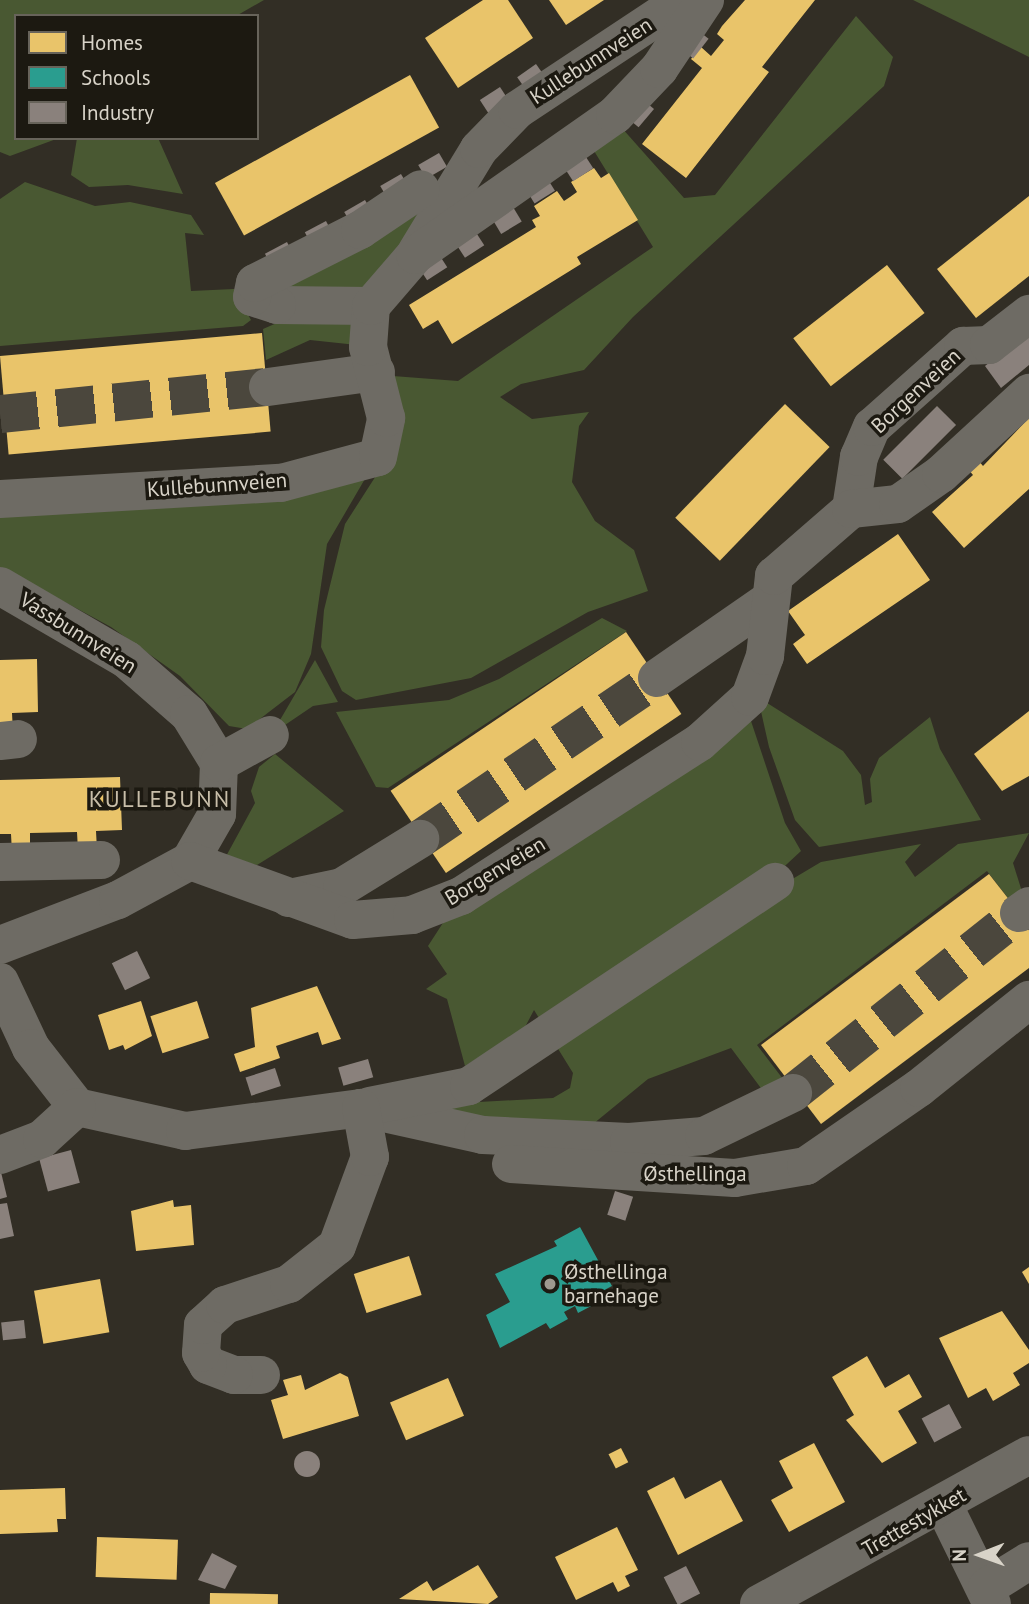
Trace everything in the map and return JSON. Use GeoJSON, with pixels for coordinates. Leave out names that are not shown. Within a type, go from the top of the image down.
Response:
{"type":"FeatureCollection","features":[{"type":"Feature","properties":{"kind":"street","name":"Kullebunnveien"},"geometry":{"type":"LineString","coordinates":[[0,499],[281,483],[378,457],[386,418],[368,347],[371,306],[415,255],[479,149],[517,110],[689,3]]}},
{"type":"Feature","properties":{"kind":"street","name":"Kullebunnveien"},"geometry":{"type":"LineString","coordinates":[[415,255],[615,116],[659,69],[689,3]]}},
{"type":"Feature","properties":{"kind":"street"},"geometry":{"type":"LineString","coordinates":[[583,68],[606,76],[615,90],[615,116]]}},
{"type":"Feature","properties":{"kind":"street"},"geometry":{"type":"LineString","coordinates":[[371,306],[276,306],[252,296],[255,283],[360,230],[421,189]]}},
{"type":"Feature","properties":{"kind":"street","name":"Borgenveien"},"geometry":{"type":"LineString","coordinates":[[190,861],[284,899],[353,920],[386,920],[461,896],[700,742],[750,697],[765,656],[768,601],[774,576],[851,509],[859,457],[872,427],[963,346],[989,345],[1029,314]]}},
{"type":"Feature","properties":{"kind":"street"},"geometry":{"type":"LineString","coordinates":[[268,387],[376,372]]}},
{"type":"Feature","properties":{"kind":"street"},"geometry":{"type":"LineString","coordinates":[[851,509],[898,505],[1029,393]]}},
{"type":"Feature","properties":{"kind":"street","name":"Vassbunnveien"},"geometry":{"type":"LineString","coordinates":[[0,586],[127,660],[190,714],[219,763]]}},
{"type":"Feature","properties":{"kind":"street"},"geometry":{"type":"LineString","coordinates":[[657,678],[768,601]]}},
{"type":"Feature","properties":{"kind":"street"},"geometry":{"type":"LineString","coordinates":[[0,945],[118,900],[190,861],[217,814],[219,763],[270,735]]}},
{"type":"Feature","properties":{"kind":"street"},"geometry":{"type":"LineString","coordinates":[[284,899],[342,887],[420,839]]}},
{"type":"Feature","properties":{"kind":"street"},"geometry":{"type":"LineString","coordinates":[[0,862],[101,860]]}},
{"type":"Feature","properties":{"kind":"street","name":"Østhellinga"},"geometry":{"type":"LineString","coordinates":[[77,1107],[184,1131],[361,1108],[469,1086],[775,882]]}},
{"type":"Feature","properties":{"kind":"street"},"geometry":{"type":"LineString","coordinates":[[0,982],[31,1048],[77,1107],[42,1139],[0,1155]]}},
{"type":"Feature","properties":{"kind":"street","name":"Østhellinga"},"geometry":{"type":"LineString","coordinates":[[361,1108],[411,1142],[490,1162],[735,1178],[806,1166],[919,1088],[1029,1000]]}},
{"type":"Feature","properties":{"kind":"street","name":"Østhellinga"},"geometry":{"type":"LineString","coordinates":[[361,1108],[538,1141],[704,1136],[793,1093]]}},
{"type":"Feature","properties":{"kind":"street"},"geometry":{"type":"LineString","coordinates":[[261,1375],[234,1375],[208,1365],[201,1353],[203,1325],[225,1305],[289,1284],[337,1246],[370,1157],[361,1108]]}},
{"type":"Feature","properties":{"kind":"street","name":"Trettestykket"},"geometry":{"type":"LineString","coordinates":[[759,1604],[944,1506],[1029,1455]]}},
{"type":"Feature","properties":{"kind":"street"},"geometry":{"type":"LineString","coordinates":[[944,1506],[989,1595],[1029,1561]]}},
{"type":"Feature","properties":{"kind":"green space"},"geometry":{"type":"Polygon","coordinates":[[[0,0],[264,0],[240,14],[14,14],[14,140],[54,140],[10,156],[0,152],[0,0]]]}},
{"type":"Feature","properties":{"kind":"green space"},"geometry":{"type":"Polygon","coordinates":[[[913,0],[1029,0],[1029,57],[913,0]]]}},
{"type":"Feature","properties":{"kind":"green space"},"geometry":{"type":"Polygon","coordinates":[[[856,16],[893,57],[884,86],[633,317],[584,370],[521,384],[500,397],[532,419],[589,412],[579,426],[572,482],[595,521],[634,550],[648,591],[588,612],[471,678],[356,700],[342,691],[321,647],[324,610],[345,524],[388,457],[393,376],[458,381],[653,247],[591,146],[621,127],[684,198],[715,195],[856,16]]]}},
{"type":"Feature","properties":{"kind":"green space"},"geometry":{"type":"Polygon","coordinates":[[[77,140],[159,140],[183,194],[128,185],[89,187],[71,175],[77,140]]]}},
{"type":"Feature","properties":{"kind":"green space"},"geometry":{"type":"Polygon","coordinates":[[[25,182],[95,206],[130,202],[191,215],[204,235],[185,233],[191,291],[234,289],[251,320],[243,326],[0,346],[0,199],[25,182]]]}},
{"type":"Feature","properties":{"kind":"green space"},"geometry":{"type":"Polygon","coordinates":[[[435,200],[374,294],[269,287],[435,200]]]}},
{"type":"Feature","properties":{"kind":"green space"},"geometry":{"type":"Polygon","coordinates":[[[351,313],[357,345],[310,340],[266,360],[263,329],[286,319],[351,313]]]}},
{"type":"Feature","properties":{"kind":"green space"},"geometry":{"type":"Polygon","coordinates":[[[369,472],[327,544],[311,654],[295,692],[247,729],[229,726],[180,676],[111,627],[0,567],[0,511],[369,472]]]}},
{"type":"Feature","properties":{"kind":"green space"},"geometry":{"type":"Polygon","coordinates":[[[602,618],[627,631],[388,788],[376,787],[336,712],[449,700],[499,679],[602,618]]]}},
{"type":"Feature","properties":{"kind":"green space"},"geometry":{"type":"Polygon","coordinates":[[[315,660],[338,702],[313,706],[285,725],[280,720],[315,660]]]}},
{"type":"Feature","properties":{"kind":"green space"},"geometry":{"type":"Polygon","coordinates":[[[764,701],[843,751],[861,775],[865,805],[872,802],[870,779],[879,758],[930,717],[940,749],[981,820],[819,847],[795,820],[769,747],[760,707],[764,701]]]}},
{"type":"Feature","properties":{"kind":"green space"},"geometry":{"type":"Polygon","coordinates":[[[749,715],[785,823],[801,851],[773,877],[779,887],[821,862],[921,844],[905,862],[915,877],[958,844],[1029,833],[1013,863],[1024,898],[1012,903],[987,871],[757,1045],[786,1083],[766,1095],[731,1048],[648,1079],[587,1129],[438,1112],[443,1104],[553,1098],[570,1088],[573,1073],[534,1010],[524,1029],[465,1066],[447,999],[426,989],[447,974],[428,946],[450,912],[749,715]]]}},
{"type":"Feature","properties":{"kind":"green space"},"geometry":{"type":"Polygon","coordinates":[[[275,754],[344,811],[257,865],[224,860],[255,803],[251,791],[259,767],[275,754]]]}},
{"type":"Feature","properties":{"kind":"building: Homes"},"geometry":{"type":"Polygon","coordinates":[[[483,0],[508,0],[533,38],[458,88],[425,38],[483,0]]]}},
{"type":"Feature","properties":{"kind":"building: Homes"},"geometry":{"type":"Polygon","coordinates":[[[549,0],[604,0],[566,25],[549,0]]]}},
{"type":"Feature","properties":{"kind":"building: Homes"},"geometry":{"type":"Polygon","coordinates":[[[745,0],[815,0],[762,67],[769,72],[686,178],[642,144],[702,68],[691,59],[701,47],[711,56],[724,40],[717,34],[745,0]]]}},
{"type":"Feature","properties":{"kind":"building: Homes"},"geometry":{"type":"Polygon","coordinates":[[[410,75],[439,127],[244,236],[215,183],[410,75]]]}},
{"type":"Feature","properties":{"kind":"building: Homes"},"geometry":{"type":"Polygon","coordinates":[[[594,168],[601,178],[609,173],[638,220],[577,257],[581,264],[452,344],[438,320],[423,329],[409,305],[536,227],[532,220],[540,216],[534,206],[557,191],[564,201],[577,192],[571,182],[594,168]]]}},
{"type":"Feature","properties":{"kind":"building: Homes"},"geometry":{"type":"Polygon","coordinates":[[[1029,196],[1029,276],[976,318],[937,269],[1029,196]]]}},
{"type":"Feature","properties":{"kind":"building: Homes"},"geometry":{"type":"Polygon","coordinates":[[[887,265],[925,313],[831,386],[793,338],[887,265]]]}},
{"type":"Feature","properties":{"kind":"building: Homes"},"geometry":{"type":"Polygon","coordinates":[[[262,333],[271,432],[9,455],[0,356],[262,333]]]}},
{"type":"Feature","properties":{"kind":"building: Homes"},"geometry":{"type":"Polygon","coordinates":[[[785,404],[830,447],[720,561],[675,518],[785,404]]]}},
{"type":"Feature","properties":{"kind":"building: Homes"},"geometry":{"type":"Polygon","coordinates":[[[1029,418],[1029,489],[964,548],[932,512],[973,475],[968,469],[978,460],[983,466],[1029,418]]]}},
{"type":"Feature","properties":{"kind":"building: Homes"},"geometry":{"type":"Polygon","coordinates":[[[898,534],[930,580],[807,664],[793,644],[805,635],[788,611],[898,534]]]}},
{"type":"Feature","properties":{"kind":"building: Homes"},"geometry":{"type":"Polygon","coordinates":[[[626,632],[681,714],[446,873],[391,791],[626,632]]]}},
{"type":"Feature","properties":{"kind":"building: Homes"},"geometry":{"type":"Polygon","coordinates":[[[37,659],[38,712],[12,713],[13,732],[0,732],[0,660],[37,659]]]}},
{"type":"Feature","properties":{"kind":"building: Homes"},"geometry":{"type":"Polygon","coordinates":[[[1029,711],[1029,776],[1002,791],[974,754],[1029,711]]]}},
{"type":"Feature","properties":{"kind":"building: Homes"},"geometry":{"type":"Polygon","coordinates":[[[120,777],[122,830],[96,831],[97,850],[78,851],[77,832],[30,833],[30,852],[12,853],[11,834],[0,834],[0,780],[120,777]]]}},
{"type":"Feature","properties":{"kind":"building: Homes"},"geometry":{"type":"Polygon","coordinates":[[[989,874],[1029,925],[1029,968],[821,1124],[761,1045],[989,874]]]}},
{"type":"Feature","properties":{"kind":"building: Homes"},"geometry":{"type":"Polygon","coordinates":[[[317,986],[341,1039],[322,1045],[318,1032],[276,1046],[280,1058],[240,1072],[234,1054],[255,1047],[251,1008],[317,986]]]}},
{"type":"Feature","properties":{"kind":"building: Homes"},"geometry":{"type":"Polygon","coordinates":[[[141,1001],[152,1036],[125,1050],[123,1045],[109,1050],[98,1015],[141,1001]]]}},
{"type":"Feature","properties":{"kind":"building: Homes"},"geometry":{"type":"Polygon","coordinates":[[[197,1001],[209,1038],[162,1053],[150,1016],[197,1001]]]}},
{"type":"Feature","properties":{"kind":"building: Homes"},"geometry":{"type":"Polygon","coordinates":[[[173,1200],[174,1207],[191,1205],[194,1245],[136,1251],[131,1211],[173,1200]]]}},
{"type":"Feature","properties":{"kind":"building: Homes"},"geometry":{"type":"Polygon","coordinates":[[[409,1256],[422,1295],[367,1313],[354,1274],[409,1256]]]}},
{"type":"Feature","properties":{"kind":"building: Homes"},"geometry":{"type":"Polygon","coordinates":[[[1029,1267],[1029,1284],[1022,1272],[1029,1267]]]}},
{"type":"Feature","properties":{"kind":"building: Homes"},"geometry":{"type":"Polygon","coordinates":[[[100,1279],[109,1332],[43,1344],[34,1291],[100,1279]]]}},
{"type":"Feature","properties":{"kind":"building: Homes"},"geometry":{"type":"Polygon","coordinates":[[[1002,1311],[1029,1350],[1029,1363],[1013,1373],[1020,1385],[993,1401],[986,1388],[968,1398],[939,1338],[1002,1311]]]}},
{"type":"Feature","properties":{"kind":"building: Homes"},"geometry":{"type":"Polygon","coordinates":[[[867,1356],[885,1388],[909,1374],[922,1397],[898,1411],[917,1443],[882,1463],[846,1420],[854,1415],[832,1377],[867,1356]]]}},
{"type":"Feature","properties":{"kind":"building: Homes"},"geometry":{"type":"Polygon","coordinates":[[[340,1373],[348,1377],[359,1416],[283,1439],[271,1400],[288,1395],[283,1380],[301,1375],[305,1390],[340,1373]]]}},
{"type":"Feature","properties":{"kind":"building: Homes"},"geometry":{"type":"Polygon","coordinates":[[[448,1378],[464,1416],[406,1440],[390,1403],[448,1378]]]}},
{"type":"Feature","properties":{"kind":"building: Homes"},"geometry":{"type":"Polygon","coordinates":[[[814,1443],[845,1502],[789,1532],[771,1500],[793,1488],[779,1461],[814,1443]]]}},
{"type":"Feature","properties":{"kind":"building: Homes"},"geometry":{"type":"Polygon","coordinates":[[[621,1448],[628,1462],[616,1469],[609,1454],[621,1448]]]}},
{"type":"Feature","properties":{"kind":"building: Homes"},"geometry":{"type":"Polygon","coordinates":[[[674,1477],[685,1499],[721,1480],[743,1521],[678,1555],[647,1491],[674,1477]]]}},
{"type":"Feature","properties":{"kind":"building: Homes"},"geometry":{"type":"Polygon","coordinates":[[[65,1488],[66,1519],[57,1519],[58,1532],[0,1534],[0,1490],[65,1488]]]}},
{"type":"Feature","properties":{"kind":"building: Homes"},"geometry":{"type":"Polygon","coordinates":[[[617,1527],[638,1570],[625,1576],[630,1586],[618,1592],[613,1582],[576,1600],[555,1557],[617,1527]]]}},
{"type":"Feature","properties":{"kind":"building: Homes"},"geometry":{"type":"Polygon","coordinates":[[[97,1537],[178,1540],[177,1580],[96,1577],[97,1537]]]}},
{"type":"Feature","properties":{"kind":"building: Homes"},"geometry":{"type":"Polygon","coordinates":[[[478,1565],[498,1597],[488,1604],[399,1599],[427,1581],[433,1591],[478,1565]]]}},
{"type":"Feature","properties":{"kind":"building: Homes"},"geometry":{"type":"Polygon","coordinates":[[[210,1593],[278,1594],[278,1604],[210,1604],[210,1593]]]}},
{"type":"Feature","properties":{"kind":"building: Schools"},"geometry":{"type":"Polygon","coordinates":[[[580,1227],[612,1286],[593,1296],[597,1303],[578,1313],[575,1306],[564,1312],[568,1319],[550,1329],[546,1323],[500,1348],[486,1315],[510,1302],[495,1274],[557,1246],[554,1241],[580,1227]]]}},
{"type":"Feature","properties":{"kind":"building: Industry"},"geometry":{"type":"Polygon","coordinates":[[[696,29],[709,39],[693,59],[681,49],[696,29]]]}},
{"type":"Feature","properties":{"kind":"building: Industry"},"geometry":{"type":"Polygon","coordinates":[[[536,64],[545,77],[526,90],[517,77],[536,64]]]}},
{"type":"Feature","properties":{"kind":"building: Industry"},"geometry":{"type":"Polygon","coordinates":[[[500,87],[509,101],[489,114],[480,100],[500,87]]]}},
{"type":"Feature","properties":{"kind":"building: Industry"},"geometry":{"type":"Polygon","coordinates":[[[641,98],[654,109],[639,127],[626,116],[641,98]]]}},
{"type":"Feature","properties":{"kind":"building: Industry"},"geometry":{"type":"Polygon","coordinates":[[[439,153],[447,167],[426,179],[418,165],[439,153]]]}},
{"type":"Feature","properties":{"kind":"building: Industry"},"geometry":{"type":"Polygon","coordinates":[[[584,154],[593,168],[573,181],[564,167],[584,154]]]}},
{"type":"Feature","properties":{"kind":"building: Industry"},"geometry":{"type":"Polygon","coordinates":[[[401,174],[409,188],[388,200],[380,186],[401,174]]]}},
{"type":"Feature","properties":{"kind":"building: Industry"},"geometry":{"type":"Polygon","coordinates":[[[547,178],[555,191],[535,203],[527,191],[547,178]]]}},
{"type":"Feature","properties":{"kind":"building: Industry"},"geometry":{"type":"Polygon","coordinates":[[[365,200],[373,214],[352,226],[344,212],[365,200]]]}},
{"type":"Feature","properties":{"kind":"building: Industry"},"geometry":{"type":"Polygon","coordinates":[[[513,207],[522,222],[501,234],[492,219],[513,207]]]}},
{"type":"Feature","properties":{"kind":"building: Industry"},"geometry":{"type":"Polygon","coordinates":[[[326,221],[334,236],[313,247],[305,232],[326,221]]]}},
{"type":"Feature","properties":{"kind":"building: Industry"},"geometry":{"type":"Polygon","coordinates":[[[475,231],[484,245],[465,258],[456,244],[475,231]]]}},
{"type":"Feature","properties":{"kind":"building: Industry"},"geometry":{"type":"Polygon","coordinates":[[[287,242],[295,257],[273,269],[265,254],[287,242]]]}},
{"type":"Feature","properties":{"kind":"building: Industry"},"geometry":{"type":"Polygon","coordinates":[[[438,253],[447,267],[427,280],[418,266],[438,253]]]}},
{"type":"Feature","properties":{"kind":"building: Industry"},"geometry":{"type":"Polygon","coordinates":[[[1029,331],[1029,365],[1001,388],[985,366],[1029,331]]]}},
{"type":"Feature","properties":{"kind":"building: Industry"},"geometry":{"type":"Polygon","coordinates":[[[937,406],[956,425],[902,479],[883,460],[937,406]]]}},
{"type":"Feature","properties":{"kind":"building: Industry"},"geometry":{"type":"Polygon","coordinates":[[[137,951],[150,978],[125,990],[112,963],[137,951]]]}},
{"type":"Feature","properties":{"kind":"building: Industry"},"geometry":{"type":"Polygon","coordinates":[[[368,1059],[373,1077],[343,1086],[338,1068],[368,1059]]]}},
{"type":"Feature","properties":{"kind":"building: Industry"},"geometry":{"type":"Polygon","coordinates":[[[275,1068],[281,1086],[251,1096],[246,1078],[275,1068]]]}},
{"type":"Feature","properties":{"kind":"building: Industry"},"geometry":{"type":"Polygon","coordinates":[[[71,1150],[80,1183],[48,1191],[39,1159],[71,1150]]]}},
{"type":"Feature","properties":{"kind":"building: Industry"},"geometry":{"type":"Polygon","coordinates":[[[0,1168],[7,1197],[0,1199],[0,1168]]]}},
{"type":"Feature","properties":{"kind":"building: Industry"},"geometry":{"type":"Polygon","coordinates":[[[615,1191],[633,1197],[625,1221],[607,1215],[615,1191]]]}},
{"type":"Feature","properties":{"kind":"building: Industry"},"geometry":{"type":"Polygon","coordinates":[[[7,1203],[14,1236],[0,1239],[0,1204],[7,1203]]]}},
{"type":"Feature","properties":{"kind":"building: Industry"},"geometry":{"type":"Polygon","coordinates":[[[24,1320],[26,1338],[3,1340],[1,1322],[24,1320]]]}},
{"type":"Feature","properties":{"kind":"building: Industry"},"geometry":{"type":"Polygon","coordinates":[[[949,1404],[962,1428],[934,1442],[922,1419],[949,1404]]]}},
{"type":"Feature","properties":{"kind":"building: Industry"},"geometry":{"type":"Polygon","coordinates":[[[307,1451],[316,1455],[320,1464],[316,1473],[307,1477],[298,1473],[294,1464],[298,1455],[307,1451]]]}},
{"type":"Feature","properties":{"kind":"building: Industry"},"geometry":{"type":"Polygon","coordinates":[[[212,1553],[237,1566],[225,1589],[198,1580],[212,1553]]]}},
{"type":"Feature","properties":{"kind":"building: Industry"},"geometry":{"type":"Polygon","coordinates":[[[686,1566],[700,1594],[677,1604],[664,1577],[686,1566]]]}},
{"type":"Feature","properties":{"kind":"tunnel"},"geometry":{"type":"LineString","coordinates":[[0,414],[268,387]]}},
{"type":"Feature","properties":{"kind":"tunnel"},"geometry":{"type":"LineString","coordinates":[[420,839],[657,678]]}},
{"type":"Feature","properties":{"kind":"tunnel"},"geometry":{"type":"LineString","coordinates":[[793,1093],[1019,913]]}},
{"type":"Feature","properties":{"kind":"place","name":"Østhellinga barnehage"},"geometry":{"type":"Point","coordinates":[550,1284]}},
{"type":"Feature","properties":{"kind":"district","name":"KULLEBUNN"},"geometry":{"type":"Point","coordinates":[160,799]}}]}
